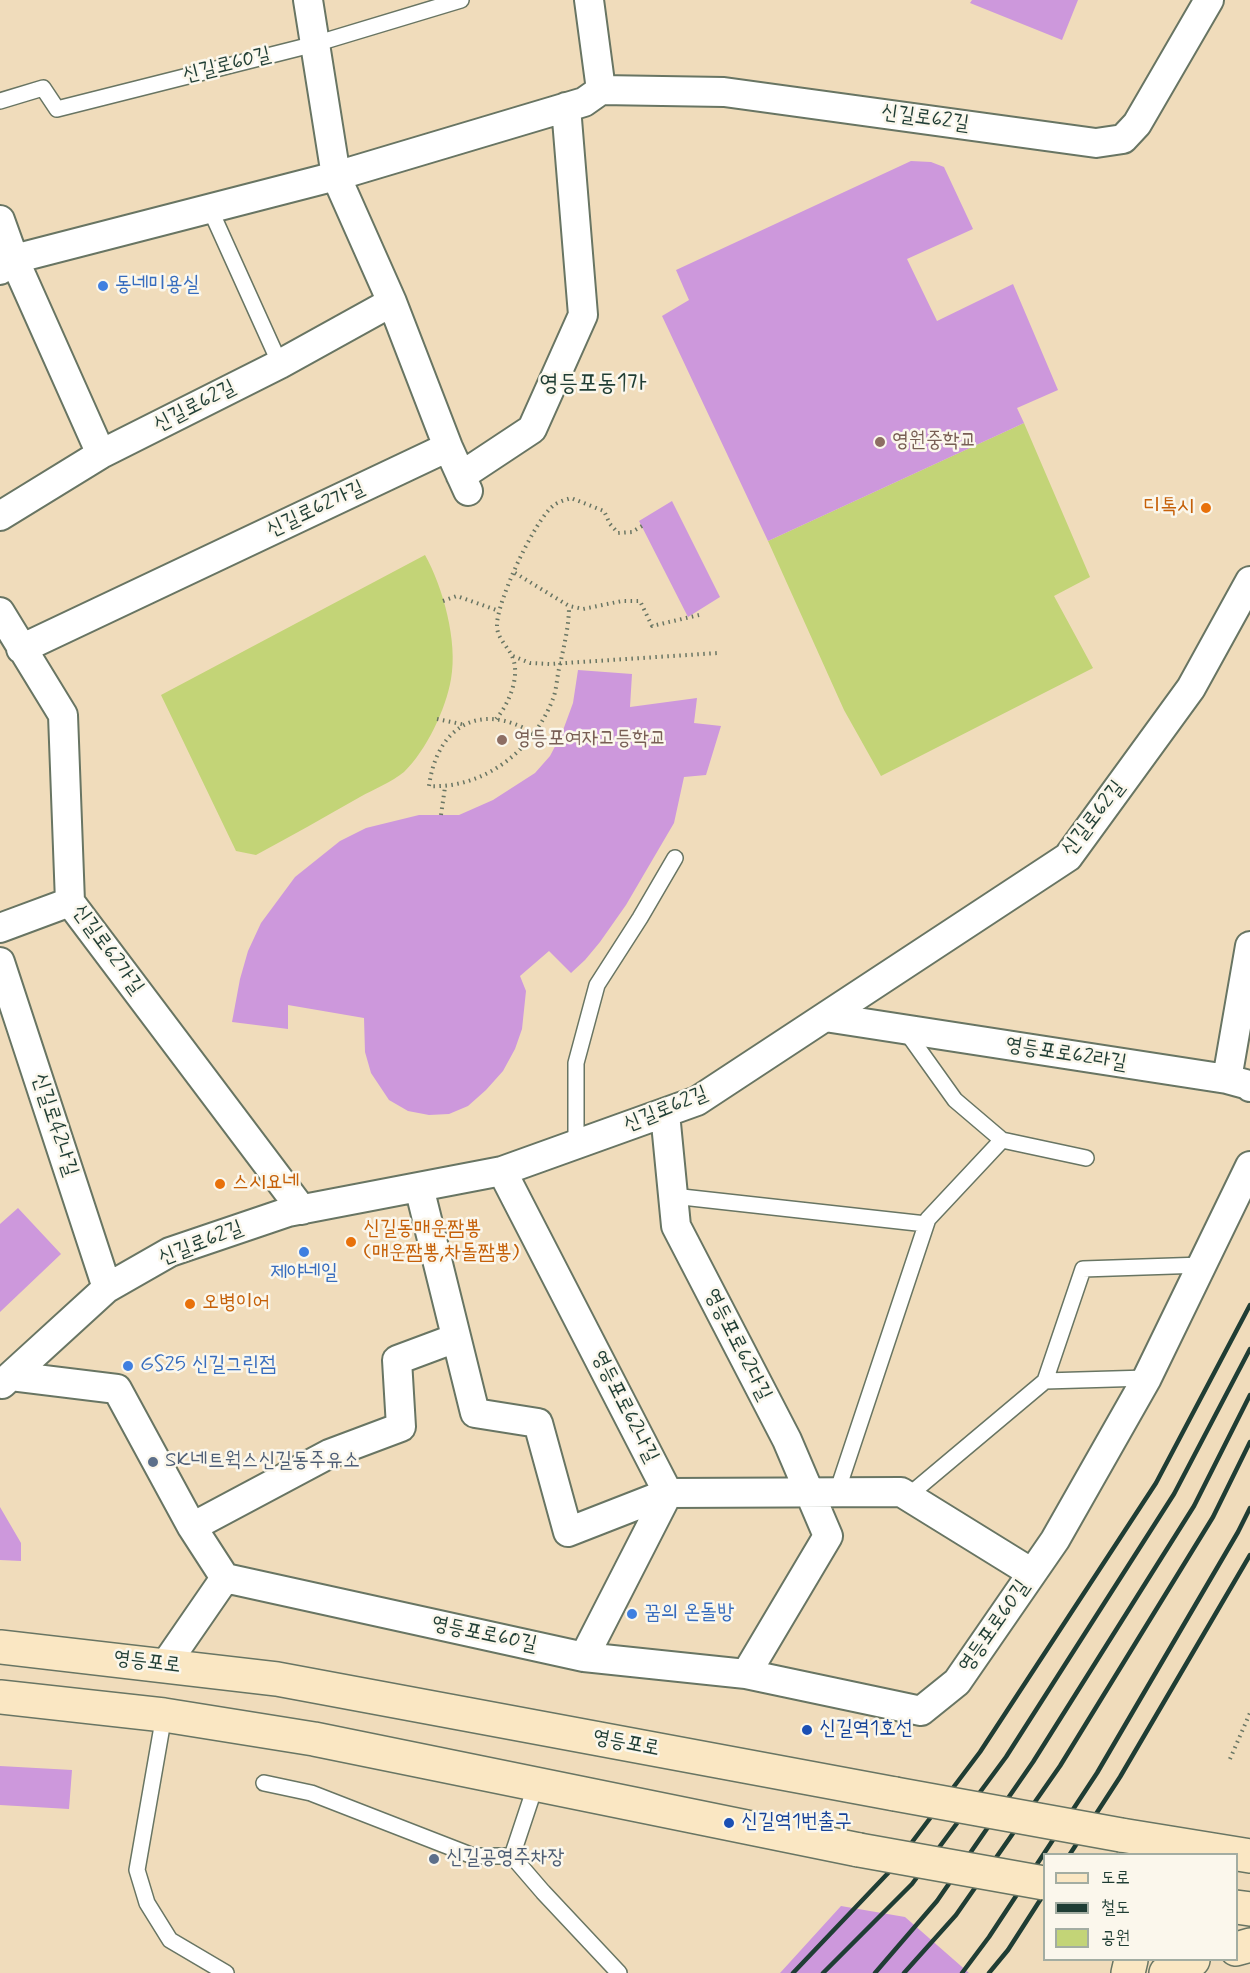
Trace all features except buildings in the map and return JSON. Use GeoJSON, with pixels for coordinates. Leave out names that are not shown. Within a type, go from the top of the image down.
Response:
{"type":"FeatureCollection","features":[{"type":"Feature","properties":{"kind":"main road","name":"영등포로"},"geometry":{"type":"LineString","coordinates":[[0,1647],[277,1679],[1121,1834],[1153,1847],[1218,1853]]}},
{"type":"Feature","properties":{"kind":"main road"},"geometry":{"type":"LineString","coordinates":[[0,1697],[164,1715],[314,1739],[859,1850],[1043,1883]]}},
{"type":"Feature","properties":{"kind":"main road"},"geometry":{"type":"LineString","coordinates":[[1166,1973],[1187,1961]]}},
{"type":"Feature","properties":{"kind":"street"},"geometry":{"type":"LineString","coordinates":[[308,0],[336,176],[392,302],[448,447],[465,484],[532,429],[583,315],[567,107]]}},
{"type":"Feature","properties":{"kind":"street"},"geometry":{"type":"LineString","coordinates":[[7,264],[336,176],[584,102],[601,90],[589,0]]}},
{"type":"Feature","properties":{"kind":"street","name":"신길로62길"},"geometry":{"type":"LineString","coordinates":[[601,90],[724,92],[1096,142],[1123,139],[1137,124],[1209,0]]}},
{"type":"Feature","properties":{"kind":"street"},"geometry":{"type":"LineString","coordinates":[[0,220],[7,264],[101,454]]}},
{"type":"Feature","properties":{"kind":"street","name":"신길로62길"},"geometry":{"type":"LineString","coordinates":[[0,516],[101,454],[280,364],[392,302]]}},
{"type":"Feature","properties":{"kind":"street","name":"신길로62가길"},"geometry":{"type":"LineString","coordinates":[[21,649],[448,447]]}},
{"type":"Feature","properties":{"kind":"street","name":"신길로62길"},"geometry":{"type":"LineString","coordinates":[[5,1381],[107,1288],[170,1252],[288,1212],[502,1171],[697,1101],[1068,857],[1191,688],[1250,581]]}},
{"type":"Feature","properties":{"kind":"street","name":"신길로62가길"},"geometry":{"type":"LineString","coordinates":[[0,612],[63,716],[70,902],[302,1210]]}},
{"type":"Feature","properties":{"kind":"street"},"geometry":{"type":"LineString","coordinates":[[0,928],[70,902]]}},
{"type":"Feature","properties":{"kind":"street","name":"영등포로62라길"},"geometry":{"type":"LineString","coordinates":[[825,1017],[1238,1083],[1250,946]]}},
{"type":"Feature","properties":{"kind":"street","name":"신길로42나길"},"geometry":{"type":"LineString","coordinates":[[0,962],[107,1288]]}},
{"type":"Feature","properties":{"kind":"street","name":"영등포로62다길"},"geometry":{"type":"LineString","coordinates":[[665,1113],[676,1226],[787,1440],[808,1492]]}},
{"type":"Feature","properties":{"kind":"street","name":"영등포로60길"},"geometry":{"type":"LineString","coordinates":[[225,1578],[584,1657],[746,1674],[921,1711],[957,1682],[1055,1540],[1147,1378],[1250,1166]]}},
{"type":"Feature","properties":{"kind":"street","name":"영등포로62나길"},"geometry":{"type":"LineString","coordinates":[[502,1171],[668,1492]]}},
{"type":"Feature","properties":{"kind":"street"},"geometry":{"type":"LineString","coordinates":[[419,1187],[475,1413],[538,1422],[568,1532],[668,1492],[901,1492],[1032,1574]]}},
{"type":"Feature","properties":{"kind":"street"},"geometry":{"type":"LineString","coordinates":[[192,1527],[329,1454],[401,1426],[397,1360],[456,1338]]}},
{"type":"Feature","properties":{"kind":"street"},"geometry":{"type":"LineString","coordinates":[[5,1381],[117,1389],[192,1527],[225,1578],[165,1665]]}},
{"type":"Feature","properties":{"kind":"street"},"geometry":{"type":"LineString","coordinates":[[584,1657],[668,1492]]}},
{"type":"Feature","properties":{"kind":"street"},"geometry":{"type":"LineString","coordinates":[[746,1674],[828,1536],[808,1492]]}},
{"type":"Feature","properties":{"kind":"lane","name":"신길로60길"},"geometry":{"type":"LineString","coordinates":[[0,101],[43,88],[57,109],[315,44],[461,0]]}},
{"type":"Feature","properties":{"kind":"lane"},"geometry":{"type":"LineString","coordinates":[[210,209],[280,364]]}},
{"type":"Feature","properties":{"kind":"lane"},"geometry":{"type":"LineString","coordinates":[[576,1145],[576,1063],[597,985],[675,858]]}},
{"type":"Feature","properties":{"kind":"lane"},"geometry":{"type":"LineString","coordinates":[[905,1030],[955,1100],[1002,1140],[1086,1158]]}},
{"type":"Feature","properties":{"kind":"lane"},"geometry":{"type":"LineString","coordinates":[[837,1492],[928,1219],[1002,1140]]}},
{"type":"Feature","properties":{"kind":"lane"},"geometry":{"type":"LineString","coordinates":[[673,1196],[926,1224]]}},
{"type":"Feature","properties":{"kind":"lane"},"geometry":{"type":"LineString","coordinates":[[908,1496],[1045,1381],[1083,1269],[1203,1265]]}},
{"type":"Feature","properties":{"kind":"lane"},"geometry":{"type":"LineString","coordinates":[[1045,1381],[1147,1378]]}},
{"type":"Feature","properties":{"kind":"lane"},"geometry":{"type":"LineString","coordinates":[[164,1715],[137,1870],[147,1903],[170,1940],[226,1973]]}},
{"type":"Feature","properties":{"kind":"lane"},"geometry":{"type":"LineString","coordinates":[[264,1783],[311,1792],[473,1856],[512,1856],[619,1973]]}},
{"type":"Feature","properties":{"kind":"lane"},"geometry":{"type":"LineString","coordinates":[[512,1856],[536,1785]]}},
{"type":"Feature","properties":{"kind":"path"},"geometry":{"type":"LineString","coordinates":[[496,719],[504,710],[515,677],[513,656],[500,638],[496,627],[499,611],[538,524],[554,504],[571,498],[604,511],[610,524],[618,533],[632,532],[642,526]]}},
{"type":"Feature","properties":{"kind":"path"},"geometry":{"type":"LineString","coordinates":[[515,573],[570,606],[583,609],[622,601],[640,601],[652,626],[699,615]]}},
{"type":"Feature","properties":{"kind":"path"},"geometry":{"type":"LineString","coordinates":[[443,601],[458,596],[499,611]]}},
{"type":"Feature","properties":{"kind":"path"},"geometry":{"type":"LineString","coordinates":[[533,734],[518,724],[491,717],[458,728],[448,737],[431,769],[429,786],[446,787],[470,781],[500,768],[533,734],[541,723],[554,695],[566,644],[570,606]]}},
{"type":"Feature","properties":{"kind":"path"},"geometry":{"type":"LineString","coordinates":[[513,656],[530,663],[560,663],[718,653]]}},
{"type":"Feature","properties":{"kind":"path"},"geometry":{"type":"LineString","coordinates":[[437,719],[466,725]]}},
{"type":"Feature","properties":{"kind":"path"},"geometry":{"type":"LineString","coordinates":[[441,815],[446,787]]}},
{"type":"Feature","properties":{"kind":"path"},"geometry":{"type":"LineString","coordinates":[[1230,1759],[1250,1713]]}},
{"type":"Feature","properties":{"kind":"green space"},"geometry":{"type":"Polygon","coordinates":[[[1024,423],[1090,577],[1054,596],[1093,668],[881,776],[844,710],[768,541],[1024,423]]]}},
{"type":"Feature","properties":{"kind":"green space"},"geometry":{"type":"Polygon","coordinates":[[[425,555],[443,599],[451,632],[453,664],[445,703],[420,753],[404,772],[394,779],[256,855],[236,851],[161,695],[425,555]]]}},
{"type":"Feature","properties":{"kind":"railway"},"geometry":{"type":"LineString","coordinates":[[793,1973],[891,1870],[980,1752],[1156,1483],[1250,1305]]}},
{"type":"Feature","properties":{"kind":"railway"},"geometry":{"type":"LineString","coordinates":[[823,1973],[912,1884],[1006,1757],[1174,1494],[1250,1349]]}},
{"type":"Feature","properties":{"kind":"railway"},"geometry":{"type":"LineString","coordinates":[[875,1973],[937,1901],[1033,1762],[1194,1506],[1250,1395]]}},
{"type":"Feature","properties":{"kind":"railway"},"geometry":{"type":"LineString","coordinates":[[904,1973],[956,1915],[1060,1766],[1213,1517],[1250,1442]]}},
{"type":"Feature","properties":{"kind":"railway"},"geometry":{"type":"LineString","coordinates":[[1044,1853],[1097,1773],[1250,1508]]}},
{"type":"Feature","properties":{"kind":"railway"},"geometry":{"type":"LineString","coordinates":[[1071,1853],[1120,1777],[1250,1555]]}},
{"type":"Feature","properties":{"kind":"railway"},"geometry":{"type":"LineString","coordinates":[[962,1973],[989,1937],[1043,1855]]}},
{"type":"Feature","properties":{"kind":"railway"},"geometry":{"type":"LineString","coordinates":[[989,1973],[1008,1950],[1043,1896]]}},
{"type":"Feature","properties":{"kind":"place","name":"동네미용실"},"geometry":{"type":"Point","coordinates":[103,286]}},
{"type":"Feature","properties":{"kind":"place","name":"영원중학교"},"geometry":{"type":"Point","coordinates":[880,442]}},
{"type":"Feature","properties":{"kind":"place","name":"디톡시"},"geometry":{"type":"Point","coordinates":[1206,508]}},
{"type":"Feature","properties":{"kind":"place","name":"영등포여자고등학교"},"geometry":{"type":"Point","coordinates":[502,740]}},
{"type":"Feature","properties":{"kind":"place","name":"스시요네"},"geometry":{"type":"Point","coordinates":[220,1184]}},
{"type":"Feature","properties":{"kind":"place","name":"신길동매운짬뽕 (매운짬뽕,차돌짬뽕)"},"geometry":{"type":"Point","coordinates":[351,1242]}},
{"type":"Feature","properties":{"kind":"place","name":"제야네일"},"geometry":{"type":"Point","coordinates":[304,1252]}},
{"type":"Feature","properties":{"kind":"place","name":"오병이어"},"geometry":{"type":"Point","coordinates":[190,1304]}},
{"type":"Feature","properties":{"kind":"place","name":"GS25 신길그린점"},"geometry":{"type":"Point","coordinates":[128,1366]}},
{"type":"Feature","properties":{"kind":"place","name":"SK네트웍스신길동주유소"},"geometry":{"type":"Point","coordinates":[153,1462]}},
{"type":"Feature","properties":{"kind":"place","name":"꿈의 온돌방"},"geometry":{"type":"Point","coordinates":[632,1614]}},
{"type":"Feature","properties":{"kind":"place","name":"신길역1호선"},"geometry":{"type":"Point","coordinates":[807,1730]}},
{"type":"Feature","properties":{"kind":"place","name":"신길역1번출구"},"geometry":{"type":"Point","coordinates":[729,1823]}},
{"type":"Feature","properties":{"kind":"place","name":"신길공영주차장"},"geometry":{"type":"Point","coordinates":[434,1859]}},
{"type":"Feature","properties":{"kind":"district","name":"영등포동1가"},"geometry":{"type":"Point","coordinates":[593,385]}}]}
